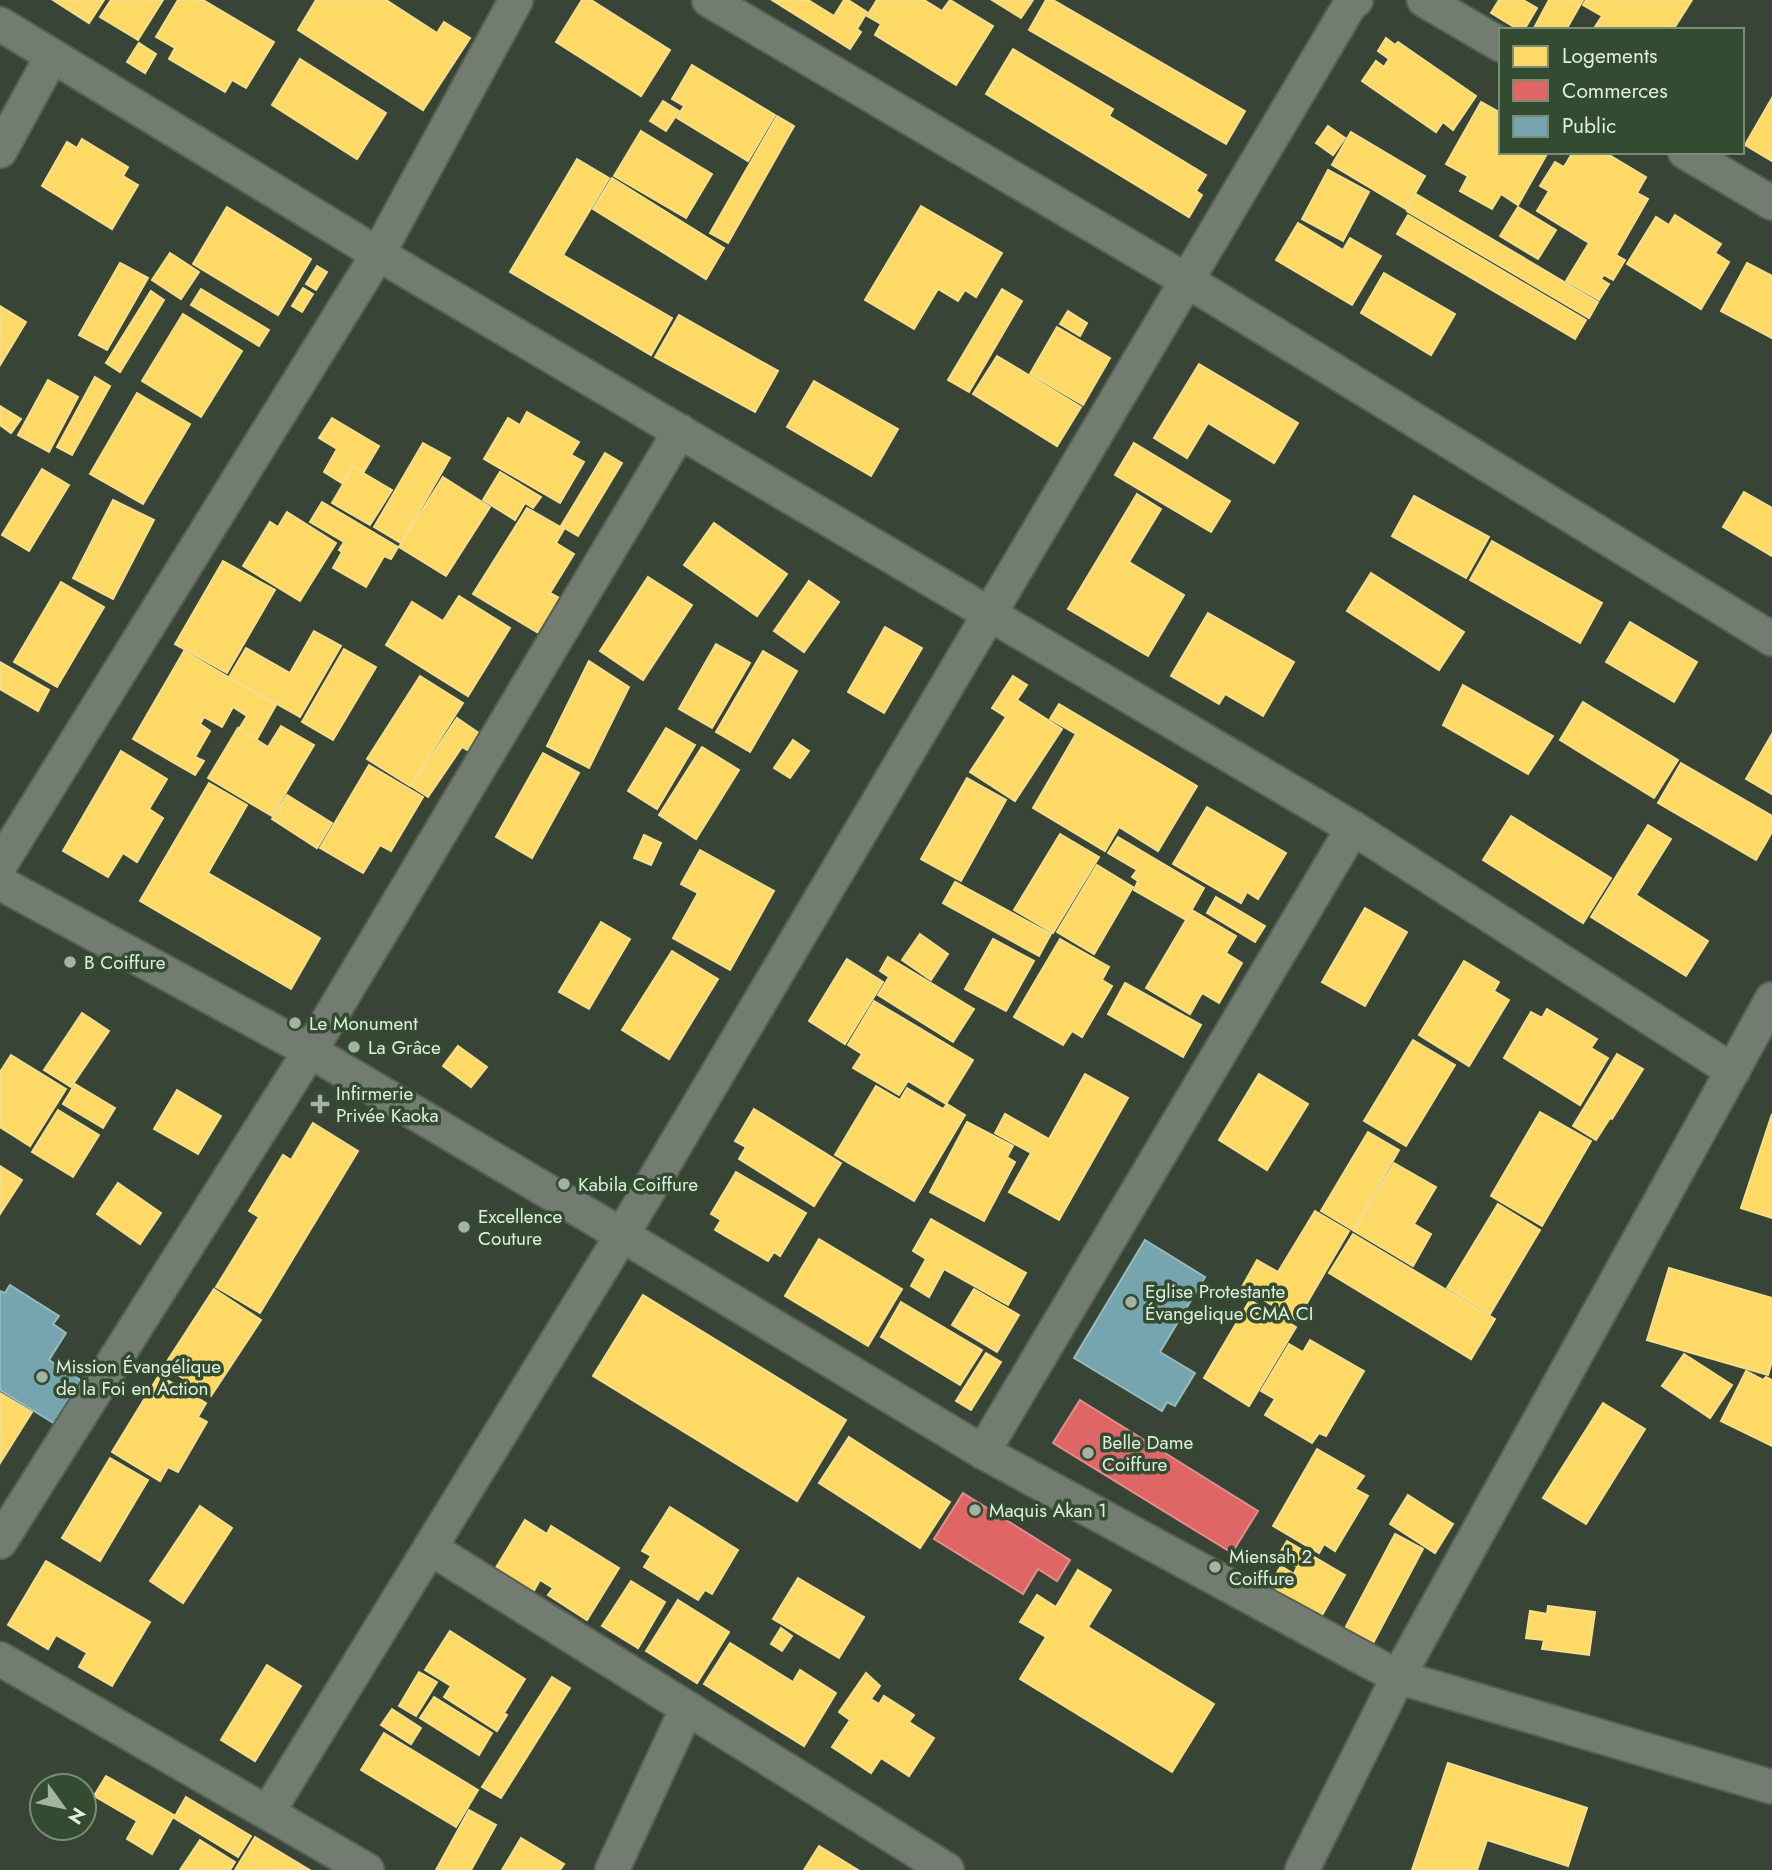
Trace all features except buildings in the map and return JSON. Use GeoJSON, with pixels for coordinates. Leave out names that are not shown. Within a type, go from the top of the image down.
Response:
{"type":"FeatureCollection","features":[{"type":"Feature","properties":{"kind":"street"},"geometry":{"type":"LineString","coordinates":[[0,865],[378,254],[516,0]]}},
{"type":"Feature","properties":{"kind":"street"},"geometry":{"type":"LineString","coordinates":[[709,0],[1186,280],[1772,639]]}},
{"type":"Feature","properties":{"kind":"street"},"geometry":{"type":"LineString","coordinates":[[268,1812],[622,1235],[1186,280],[1351,3],[1356,0]]}},
{"type":"Feature","properties":{"kind":"street"},"geometry":{"type":"LineString","coordinates":[[1424,0],[1499,44]]}},
{"type":"Feature","properties":{"kind":"street"},"geometry":{"type":"LineString","coordinates":[[0,24],[378,254],[1353,828],[1733,1071]]}},
{"type":"Feature","properties":{"kind":"street"},"geometry":{"type":"LineString","coordinates":[[0,151],[52,56]]}},
{"type":"Feature","properties":{"kind":"street"},"geometry":{"type":"LineString","coordinates":[[1688,154],[1772,203]]}},
{"type":"Feature","properties":{"kind":"street"},"geometry":{"type":"LineString","coordinates":[[0,1542],[310,1051],[680,431]]}},
{"type":"Feature","properties":{"kind":"street"},"geometry":{"type":"LineString","coordinates":[[983,1452],[1353,828]]}},
{"type":"Feature","properties":{"kind":"street"},"geometry":{"type":"LineString","coordinates":[[0,883],[310,1051],[983,1452],[1398,1677],[1772,1787]]}},
{"type":"Feature","properties":{"kind":"street"},"geometry":{"type":"LineString","coordinates":[[1302,1870],[1398,1677],[1772,999]]}},
{"type":"Feature","properties":{"kind":"street"},"geometry":{"type":"LineString","coordinates":[[430,1548],[947,1870]]}},
{"type":"Feature","properties":{"kind":"street"},"geometry":{"type":"LineString","coordinates":[[0,1659],[367,1870]]}},
{"type":"Feature","properties":{"kind":"street"},"geometry":{"type":"LineString","coordinates":[[612,1870],[687,1708]]}},
{"type":"Feature","properties":{"kind":"place","name":"B Coiffure"},"geometry":{"type":"Point","coordinates":[70,962]}},
{"type":"Feature","properties":{"kind":"place","name":"Le Monument"},"geometry":{"type":"Point","coordinates":[295,1023]}},
{"type":"Feature","properties":{"kind":"place","name":"La Grâce"},"geometry":{"type":"Point","coordinates":[354,1047]}},
{"type":"Feature","properties":{"kind":"place","name":"Infirmerie Privée Kaoka"},"geometry":{"type":"Point","coordinates":[320,1104]}},
{"type":"Feature","properties":{"kind":"place","name":"Kabila Coiffure"},"geometry":{"type":"Point","coordinates":[564,1184]}},
{"type":"Feature","properties":{"kind":"place","name":"Excellence Couture"},"geometry":{"type":"Point","coordinates":[464,1227]}},
{"type":"Feature","properties":{"kind":"place","name":"Eglise Protestante Évangelique CMA CI"},"geometry":{"type":"Point","coordinates":[1131,1302]}},
{"type":"Feature","properties":{"kind":"place","name":"Mission Évangélique de la Foi en Action"},"geometry":{"type":"Point","coordinates":[42,1377]}},
{"type":"Feature","properties":{"kind":"place","name":"Belle Dame Coiffure"},"geometry":{"type":"Point","coordinates":[1088,1453]}},
{"type":"Feature","properties":{"kind":"place","name":"Maquis Akan 1"},"geometry":{"type":"Point","coordinates":[975,1510]}},
{"type":"Feature","properties":{"kind":"place","name":"Miensah 2 Coiffure"},"geometry":{"type":"Point","coordinates":[1215,1567]}}]}
